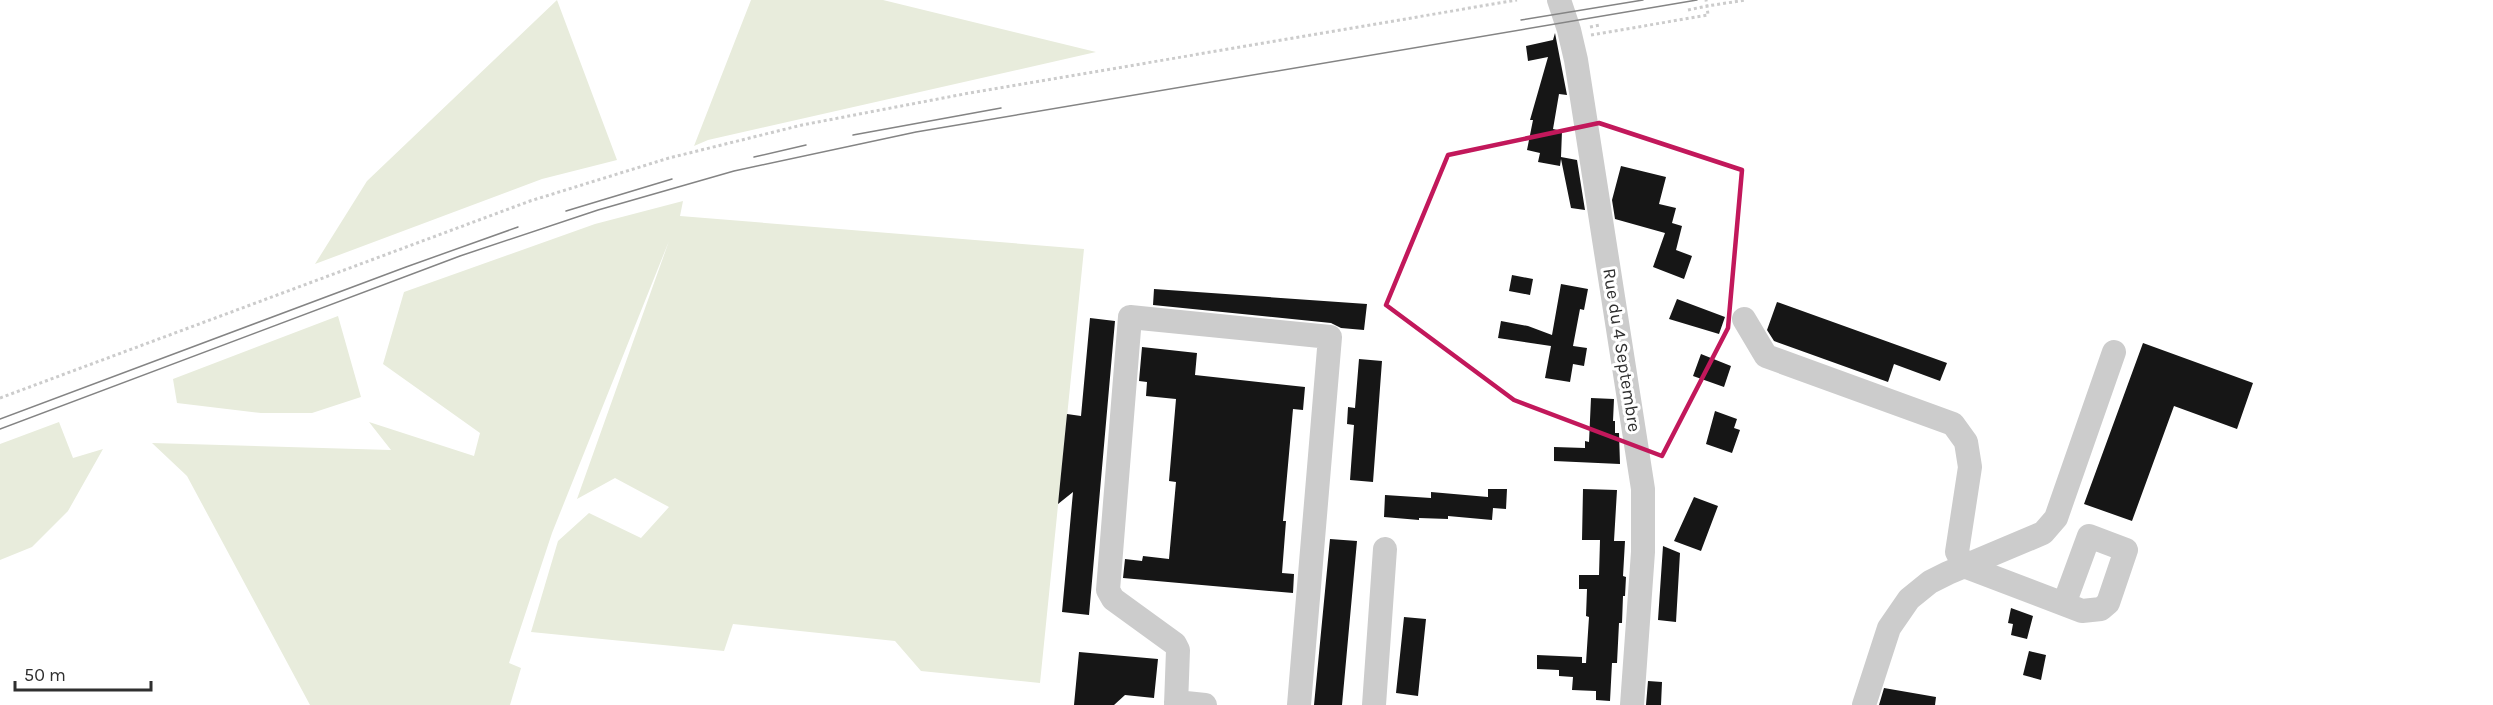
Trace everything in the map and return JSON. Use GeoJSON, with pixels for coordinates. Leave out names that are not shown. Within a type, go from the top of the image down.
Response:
{"type":"FeatureCollection","features":[{"type":"Feature","properties":{"kind":"street","name":"Rue du 4 Septembre"},"geometry":{"type":"LineString","coordinates":[[1559,0],[1572,39],[1643,489],[1643,543],[1632,705]]}},
{"type":"Feature","properties":{"kind":"street"},"geometry":{"type":"LineString","coordinates":[[1205,705],[1176,704],[1178,650],[1174,644],[1113,599],[1108,590],[1130,317],[1330,338],[1299,705]]}},
{"type":"Feature","properties":{"kind":"street"},"geometry":{"type":"LineString","coordinates":[[1744,319],[1766,356],[1953,424],[1966,442],[1970,467],[1957,552],[1964,566],[2064,604]]}},
{"type":"Feature","properties":{"kind":"street"},"geometry":{"type":"LineString","coordinates":[[1864,705],[1889,628],[1909,599],[1923,588],[1964,566],[2043,533],[2056,519],[2114,352]]}},
{"type":"Feature","properties":{"kind":"street"},"geometry":{"type":"LineString","coordinates":[[1374,705],[1385,549]]}},
{"type":"Feature","properties":{"kind":"path"},"geometry":{"type":"LineString","coordinates":[[0,398],[522,204],[659,161],[802,125],[964,94],[1517,0]]}},
{"type":"Feature","properties":{"kind":"path"},"geometry":{"type":"LineString","coordinates":[[1572,39],[1708,15],[1706,0]]}},
{"type":"Feature","properties":{"kind":"path"},"geometry":{"type":"LineString","coordinates":[[1688,9],[1746,0]]}},
{"type":"Feature","properties":{"kind":"highlighted area"},"geometry":{"type":"Polygon","coordinates":[[[1599,123],[1742,170],[1728,328],[1662,456],[1514,400],[1386,305],[1448,155],[1599,123]]]}},
{"type":"Feature","properties":{"kind":"green space"},"geometry":{"type":"Polygon","coordinates":[[[557,0],[617,160],[542,179],[315,264],[367,181],[557,0]]]}},
{"type":"Feature","properties":{"kind":"green space"},"geometry":{"type":"Polygon","coordinates":[[[751,0],[883,0],[1096,52],[708,140],[694,146],[751,0]]]}},
{"type":"Feature","properties":{"kind":"green space"},"geometry":{"type":"Polygon","coordinates":[[[683,201],[680,216],[1084,249],[1040,683],[921,671],[895,641],[733,624],[724,651],[531,632],[558,541],[589,513],[641,538],[669,507],[615,478],[577,499],[669,241],[552,533],[509,663],[521,668],[510,705],[310,705],[187,476],[152,443],[391,450],[369,422],[474,456],[480,433],[383,364],[404,292],[595,224],[683,201]]]}},
{"type":"Feature","properties":{"kind":"green space"},"geometry":{"type":"Polygon","coordinates":[[[338,316],[361,397],[312,413],[261,413],[177,403],[173,379],[338,316]]]}},
{"type":"Feature","properties":{"kind":"green space"},"geometry":{"type":"Polygon","coordinates":[[[59,422],[73,458],[103,449],[68,511],[32,547],[0,560],[0,444],[59,422]]]}},
{"type":"Feature","properties":{"kind":"building"},"geometry":{"type":"Polygon","coordinates":[[[1555,33],[1567,95],[1559,94],[1553,129],[1562,131],[1561,157],[1577,160],[1585,210],[1571,208],[1561,159],[1560,166],[1538,162],[1540,153],[1527,150],[1533,120],[1530,120],[1548,57],[1528,61],[1526,46],[1553,40],[1555,33]]]}},
{"type":"Feature","properties":{"kind":"building"},"geometry":{"type":"Polygon","coordinates":[[[1621,166],[1666,177],[1659,204],[1676,208],[1672,223],[1682,226],[1676,250],[1692,256],[1684,279],[1653,267],[1665,233],[1615,219],[1612,200],[1621,166]]]}},
{"type":"Feature","properties":{"kind":"building"},"geometry":{"type":"Polygon","coordinates":[[[1512,275],[1533,279],[1530,295],[1509,291],[1512,275]]]}},
{"type":"Feature","properties":{"kind":"building"},"geometry":{"type":"Polygon","coordinates":[[[1561,284],[1588,289],[1584,310],[1580,309],[1573,346],[1587,348],[1584,366],[1573,364],[1570,382],[1545,378],[1551,346],[1498,338],[1501,321],[1528,326],[1552,335],[1561,284]]]}},
{"type":"Feature","properties":{"kind":"building"},"geometry":{"type":"Polygon","coordinates":[[[1154,289],[1367,304],[1364,330],[1341,328],[1331,323],[1153,305],[1154,289]]]}},
{"type":"Feature","properties":{"kind":"building"},"geometry":{"type":"Polygon","coordinates":[[[1677,299],[1725,317],[1719,334],[1669,319],[1677,299]]]}},
{"type":"Feature","properties":{"kind":"building"},"geometry":{"type":"Polygon","coordinates":[[[1777,302],[1947,363],[1940,381],[1894,364],[1888,382],[1774,341],[1767,330],[1777,302]]]}},
{"type":"Feature","properties":{"kind":"building"},"geometry":{"type":"Polygon","coordinates":[[[1090,318],[1115,321],[1089,615],[1062,612],[1073,492],[1058,504],[1067,414],[1081,416],[1090,318]]]}},
{"type":"Feature","properties":{"kind":"building"},"geometry":{"type":"Polygon","coordinates":[[[2143,343],[2253,383],[2237,429],[2174,406],[2132,521],[2084,504],[2143,343]]]}},
{"type":"Feature","properties":{"kind":"building"},"geometry":{"type":"Polygon","coordinates":[[[1142,347],[1197,353],[1195,375],[1305,387],[1303,410],[1293,409],[1283,521],[1286,521],[1282,573],[1294,574],[1293,593],[1123,578],[1125,559],[1142,561],[1143,556],[1169,559],[1176,482],[1169,481],[1176,399],[1146,396],[1147,382],[1139,381],[1142,347]]]}},
{"type":"Feature","properties":{"kind":"building"},"geometry":{"type":"Polygon","coordinates":[[[1701,354],[1731,366],[1724,387],[1693,376],[1701,354]]]}},
{"type":"Feature","properties":{"kind":"building"},"geometry":{"type":"Polygon","coordinates":[[[1359,359],[1382,361],[1373,482],[1350,480],[1354,425],[1347,424],[1348,407],[1355,408],[1359,359]]]}},
{"type":"Feature","properties":{"kind":"building"},"geometry":{"type":"Polygon","coordinates":[[[1591,398],[1614,399],[1613,421],[1615,421],[1615,433],[1619,433],[1620,464],[1554,461],[1554,447],[1585,448],[1585,441],[1589,442],[1591,398]]]}},
{"type":"Feature","properties":{"kind":"building"},"geometry":{"type":"Polygon","coordinates":[[[1715,411],[1737,419],[1734,428],[1740,430],[1732,453],[1706,444],[1715,411]]]}},
{"type":"Feature","properties":{"kind":"building"},"geometry":{"type":"Polygon","coordinates":[[[1488,489],[1507,489],[1506,509],[1493,508],[1492,520],[1448,516],[1448,519],[1419,518],[1419,520],[1384,517],[1385,495],[1431,498],[1431,492],[1488,497],[1488,489]]]}},
{"type":"Feature","properties":{"kind":"building"},"geometry":{"type":"Polygon","coordinates":[[[1583,489],[1617,490],[1614,541],[1625,541],[1623,576],[1626,577],[1625,596],[1623,596],[1622,623],[1619,623],[1617,663],[1612,663],[1610,701],[1596,700],[1596,691],[1572,690],[1573,677],[1559,676],[1559,670],[1537,669],[1537,655],[1582,657],[1582,663],[1586,663],[1589,617],[1586,616],[1587,589],[1579,589],[1579,575],[1599,575],[1600,540],[1582,540],[1583,489]]]}},
{"type":"Feature","properties":{"kind":"building"},"geometry":{"type":"Polygon","coordinates":[[[1694,497],[1718,506],[1701,551],[1674,541],[1694,497]]]}},
{"type":"Feature","properties":{"kind":"building"},"geometry":{"type":"Polygon","coordinates":[[[1330,539],[1357,541],[1342,705],[1314,705],[1330,539]]]}},
{"type":"Feature","properties":{"kind":"building"},"geometry":{"type":"Polygon","coordinates":[[[1663,546],[1680,553],[1676,622],[1658,620],[1663,546]]]}},
{"type":"Feature","properties":{"kind":"building"},"geometry":{"type":"Polygon","coordinates":[[[2011,608],[2033,616],[2027,639],[2011,635],[2013,624],[2008,623],[2011,608]]]}},
{"type":"Feature","properties":{"kind":"building"},"geometry":{"type":"Polygon","coordinates":[[[1404,617],[1426,619],[1418,696],[1396,693],[1404,617]]]}},
{"type":"Feature","properties":{"kind":"building"},"geometry":{"type":"Polygon","coordinates":[[[2029,651],[2046,655],[2041,680],[2023,675],[2029,651]]]}},
{"type":"Feature","properties":{"kind":"building"},"geometry":{"type":"Polygon","coordinates":[[[1079,652],[1158,659],[1154,698],[1125,695],[1114,705],[1074,705],[1079,652]]]}},
{"type":"Feature","properties":{"kind":"building"},"geometry":{"type":"Polygon","coordinates":[[[1648,681],[1662,682],[1661,705],[1646,705],[1648,681]]]}},
{"type":"Feature","properties":{"kind":"building"},"geometry":{"type":"Polygon","coordinates":[[[1884,688],[1936,697],[1935,705],[1879,705],[1884,688]]]}},
{"type":"Feature","properties":{"kind":"tram line"},"geometry":{"type":"LineString","coordinates":[[1521,20],[1643,0]]}},
{"type":"Feature","properties":{"kind":"tram line"},"geometry":{"type":"LineString","coordinates":[[0,429],[460,256],[598,210],[734,171],[916,132],[1697,0]]}},
{"type":"Feature","properties":{"kind":"tram line"},"geometry":{"type":"LineString","coordinates":[[853,135],[1001,108]]}},
{"type":"Feature","properties":{"kind":"tram line"},"geometry":{"type":"LineString","coordinates":[[754,157],[806,145]]}},
{"type":"Feature","properties":{"kind":"tram line"},"geometry":{"type":"LineString","coordinates":[[566,211],[672,179]]}},
{"type":"Feature","properties":{"kind":"tram line"},"geometry":{"type":"LineString","coordinates":[[0,419],[518,227]]}}]}
